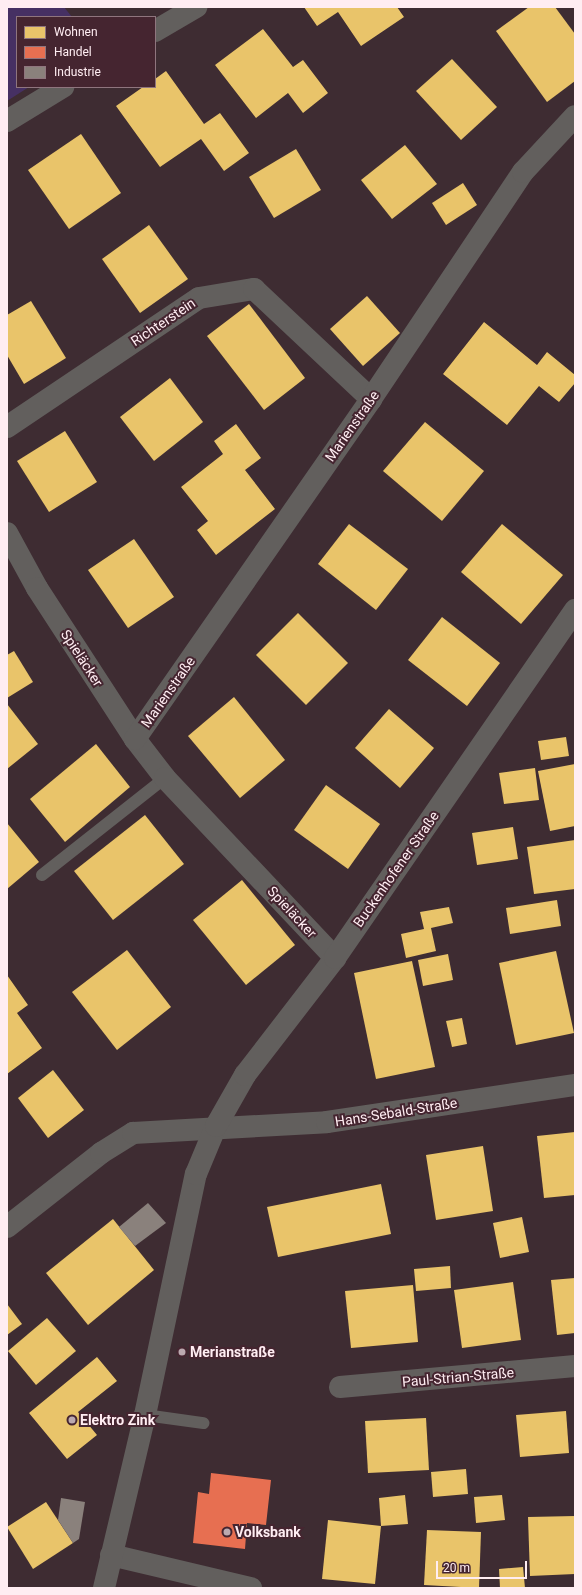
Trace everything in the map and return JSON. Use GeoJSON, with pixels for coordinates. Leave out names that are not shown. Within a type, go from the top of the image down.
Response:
{"type":"FeatureCollection","features":[{"type":"Feature","properties":{"kind":"street"},"geometry":{"type":"LineString","coordinates":[[156,30],[196,7]]}},
{"type":"Feature","properties":{"kind":"street"},"geometry":{"type":"LineString","coordinates":[[7,120],[61,88]]}},
{"type":"Feature","properties":{"kind":"street","name":"Marienstraße"},"geometry":{"type":"LineString","coordinates":[[134,739],[371,399],[523,172],[575,116]]}},
{"type":"Feature","properties":{"kind":"street","name":"Richterstein"},"geometry":{"type":"LineString","coordinates":[[7,427],[199,298],[254,289],[371,399]]}},
{"type":"Feature","properties":{"kind":"street","name":"Spieläcker"},"geometry":{"type":"LineString","coordinates":[[7,533],[37,588],[134,739],[165,778],[335,958]]}},
{"type":"Feature","properties":{"kind":"street","name":"Buckenhofener Straße"},"geometry":{"type":"LineString","coordinates":[[216,1126],[246,1076],[335,958],[575,610]]}},
{"type":"Feature","properties":{"kind":"street","name":"Hans-Sebald-Straße"},"geometry":{"type":"LineString","coordinates":[[216,1126],[327,1122],[575,1085]]}},
{"type":"Feature","properties":{"kind":"street"},"geometry":{"type":"LineString","coordinates":[[7,1227],[101,1153],[133,1133],[216,1126],[196,1174],[145,1415],[104,1588]]}},
{"type":"Feature","properties":{"kind":"street","name":"Paul-Strian-Straße"},"geometry":{"type":"LineString","coordinates":[[340,1387],[575,1366]]}},
{"type":"Feature","properties":{"kind":"street"},"geometry":{"type":"LineString","coordinates":[[111,1555],[250,1588]]}},
{"type":"Feature","properties":{"kind":"lane"},"geometry":{"type":"LineString","coordinates":[[42,874],[165,778]]}},
{"type":"Feature","properties":{"kind":"lane"},"geometry":{"type":"LineString","coordinates":[[145,1415],[202,1423]]}},
{"type":"Feature","properties":{"kind":"shaded area"},"geometry":{"type":"Polygon","coordinates":[[[7,7],[64,7],[71,16],[16,16],[16,88],[27,88],[7,101],[7,7]]]}},
{"type":"Feature","properties":{"kind":"building: Wohnen"},"geometry":{"type":"Polygon","coordinates":[[[304,7],[397,7],[404,17],[361,46],[338,12],[317,26],[304,7]]]}},
{"type":"Feature","properties":{"kind":"building: Wohnen"},"geometry":{"type":"Polygon","coordinates":[[[529,7],[555,7],[575,34],[575,81],[547,102],[496,31],[529,7]]]}},
{"type":"Feature","properties":{"kind":"building: Wohnen"},"geometry":{"type":"Polygon","coordinates":[[[263,29],[293,67],[303,60],[328,93],[303,113],[288,93],[256,118],[215,65],[263,29]]]}},
{"type":"Feature","properties":{"kind":"building: Wohnen"},"geometry":{"type":"Polygon","coordinates":[[[452,59],[497,107],[461,140],[416,91],[452,59]]]}},
{"type":"Feature","properties":{"kind":"building: Wohnen"},"geometry":{"type":"Polygon","coordinates":[[[166,71],[204,124],[220,113],[249,153],[224,171],[201,139],[160,167],[116,106],[142,88],[156,88],[156,78],[166,71]]]}},
{"type":"Feature","properties":{"kind":"building: Wohnen"},"geometry":{"type":"Polygon","coordinates":[[[81,134],[121,193],[69,229],[28,170],[81,134]]]}},
{"type":"Feature","properties":{"kind":"building: Wohnen"},"geometry":{"type":"Polygon","coordinates":[[[405,145],[437,184],[392,219],[361,180],[405,145]]]}},
{"type":"Feature","properties":{"kind":"building: Wohnen"},"geometry":{"type":"Polygon","coordinates":[[[296,149],[321,190],[274,218],[249,177],[296,149]]]}},
{"type":"Feature","properties":{"kind":"building: Wohnen"},"geometry":{"type":"Polygon","coordinates":[[[463,183],[477,205],[446,225],[432,203],[463,183]]]}},
{"type":"Feature","properties":{"kind":"building: Wohnen"},"geometry":{"type":"Polygon","coordinates":[[[149,225],[188,279],[140,313],[102,259],[149,225]]]}},
{"type":"Feature","properties":{"kind":"building: Wohnen"},"geometry":{"type":"Polygon","coordinates":[[[367,296],[400,333],[363,366],[330,329],[367,296]]]}},
{"type":"Feature","properties":{"kind":"building: Wohnen"},"geometry":{"type":"Polygon","coordinates":[[[31,301],[66,358],[24,384],[7,355],[7,315],[31,301]]]}},
{"type":"Feature","properties":{"kind":"building: Wohnen"},"geometry":{"type":"Polygon","coordinates":[[[249,304],[305,378],[264,410],[207,336],[249,304]]]}},
{"type":"Feature","properties":{"kind":"building: Wohnen"},"geometry":{"type":"Polygon","coordinates":[[[484,322],[537,365],[547,352],[575,375],[575,383],[559,402],[539,386],[507,425],[443,374],[484,322]]]}},
{"type":"Feature","properties":{"kind":"building: Wohnen"},"geometry":{"type":"Polygon","coordinates":[[[170,378],[203,422],[154,461],[120,417],[170,378]]]}},
{"type":"Feature","properties":{"kind":"building: Wohnen"},"geometry":{"type":"Polygon","coordinates":[[[425,422],[484,471],[442,521],[383,471],[425,422]]]}},
{"type":"Feature","properties":{"kind":"building: Wohnen"},"geometry":{"type":"Polygon","coordinates":[[[236,424],[261,458],[245,470],[275,509],[216,555],[197,530],[208,521],[181,487],[223,454],[214,441],[236,424]]]}},
{"type":"Feature","properties":{"kind":"building: Wohnen"},"geometry":{"type":"Polygon","coordinates":[[[65,431],[97,482],[49,512],[17,461],[65,431]]]}},
{"type":"Feature","properties":{"kind":"building: Wohnen"},"geometry":{"type":"Polygon","coordinates":[[[349,524],[408,569],[376,610],[318,564],[349,524]]]}},
{"type":"Feature","properties":{"kind":"building: Wohnen"},"geometry":{"type":"Polygon","coordinates":[[[502,524],[563,575],[521,624],[461,572],[502,524]]]}},
{"type":"Feature","properties":{"kind":"building: Wohnen"},"geometry":{"type":"Polygon","coordinates":[[[134,539],[174,597],[128,628],[88,570],[134,539]]]}},
{"type":"Feature","properties":{"kind":"building: Wohnen"},"geometry":{"type":"Polygon","coordinates":[[[298,613],[348,663],[306,705],[256,655],[298,613]]]}},
{"type":"Feature","properties":{"kind":"building: Wohnen"},"geometry":{"type":"Polygon","coordinates":[[[442,617],[500,663],[467,706],[408,660],[442,617]]]}},
{"type":"Feature","properties":{"kind":"building: Wohnen"},"geometry":{"type":"Polygon","coordinates":[[[14,651],[33,682],[7,698],[7,655],[14,651]]]}},
{"type":"Feature","properties":{"kind":"building: Wohnen"},"geometry":{"type":"Polygon","coordinates":[[[234,697],[285,760],[240,798],[188,736],[234,697]]]}},
{"type":"Feature","properties":{"kind":"building: Wohnen"},"geometry":{"type":"Polygon","coordinates":[[[7,704],[38,744],[7,769],[7,704]]]}},
{"type":"Feature","properties":{"kind":"building: Wohnen"},"geometry":{"type":"Polygon","coordinates":[[[389,709],[434,748],[400,788],[355,748],[389,709]]]}},
{"type":"Feature","properties":{"kind":"building: Wohnen"},"geometry":{"type":"Polygon","coordinates":[[[566,737],[569,756],[541,760],[538,741],[566,737]]]}},
{"type":"Feature","properties":{"kind":"building: Wohnen"},"geometry":{"type":"Polygon","coordinates":[[[96,744],[130,787],[65,842],[30,799],[96,744]]]}},
{"type":"Feature","properties":{"kind":"building: Wohnen"},"geometry":{"type":"Polygon","coordinates":[[[575,764],[575,826],[550,831],[538,771],[575,764]]]}},
{"type":"Feature","properties":{"kind":"building: Wohnen"},"geometry":{"type":"Polygon","coordinates":[[[535,768],[539,800],[504,804],[499,773],[535,768]]]}},
{"type":"Feature","properties":{"kind":"building: Wohnen"},"geometry":{"type":"Polygon","coordinates":[[[326,785],[380,824],[348,869],[294,830],[326,785]]]}},
{"type":"Feature","properties":{"kind":"building: Wohnen"},"geometry":{"type":"Polygon","coordinates":[[[145,815],[184,864],[113,920],[74,871],[145,815]]]}},
{"type":"Feature","properties":{"kind":"building: Wohnen"},"geometry":{"type":"Polygon","coordinates":[[[7,823],[39,862],[7,889],[7,823]]]}},
{"type":"Feature","properties":{"kind":"building: Wohnen"},"geometry":{"type":"Polygon","coordinates":[[[513,827],[518,859],[477,865],[472,833],[513,827]]]}},
{"type":"Feature","properties":{"kind":"building: Wohnen"},"geometry":{"type":"Polygon","coordinates":[[[575,840],[575,889],[534,894],[527,847],[575,840]]]}},
{"type":"Feature","properties":{"kind":"building: Wohnen"},"geometry":{"type":"Polygon","coordinates":[[[242,880],[295,945],[246,985],[193,920],[242,880]]]}},
{"type":"Feature","properties":{"kind":"building: Wohnen"},"geometry":{"type":"Polygon","coordinates":[[[557,900],[561,926],[510,934],[506,908],[557,900]]]}},
{"type":"Feature","properties":{"kind":"building: Wohnen"},"geometry":{"type":"Polygon","coordinates":[[[449,907],[453,923],[431,928],[436,951],[406,958],[401,934],[424,929],[420,912],[449,907]]]}},
{"type":"Feature","properties":{"kind":"building: Wohnen"},"geometry":{"type":"Polygon","coordinates":[[[127,950],[171,1007],[117,1050],[72,992],[127,950]]]}},
{"type":"Feature","properties":{"kind":"building: Wohnen"},"geometry":{"type":"Polygon","coordinates":[[[556,951],[574,1033],[516,1045],[499,963],[556,951]]]}},
{"type":"Feature","properties":{"kind":"building: Wohnen"},"geometry":{"type":"Polygon","coordinates":[[[448,954],[453,980],[423,986],[418,960],[448,954]]]}},
{"type":"Feature","properties":{"kind":"building: Wohnen"},"geometry":{"type":"Polygon","coordinates":[[[412,961],[435,1067],[376,1079],[354,973],[412,961]]]}},
{"type":"Feature","properties":{"kind":"building: Wohnen"},"geometry":{"type":"Polygon","coordinates":[[[7,975],[28,1005],[17,1013],[42,1048],[7,1074],[7,975]]]}},
{"type":"Feature","properties":{"kind":"building: Wohnen"},"geometry":{"type":"Polygon","coordinates":[[[462,1018],[467,1044],[452,1047],[446,1021],[462,1018]]]}},
{"type":"Feature","properties":{"kind":"building: Wohnen"},"geometry":{"type":"Polygon","coordinates":[[[53,1070],[84,1110],[48,1138],[18,1098],[53,1070]]]}},
{"type":"Feature","properties":{"kind":"building: Wohnen"},"geometry":{"type":"Polygon","coordinates":[[[575,1132],[575,1195],[544,1198],[537,1136],[575,1132]]]}},
{"type":"Feature","properties":{"kind":"building: Wohnen"},"geometry":{"type":"Polygon","coordinates":[[[483,1146],[493,1211],[436,1220],[426,1155],[483,1146]]]}},
{"type":"Feature","properties":{"kind":"building: Wohnen"},"geometry":{"type":"Polygon","coordinates":[[[381,1184],[391,1234],[278,1257],[267,1207],[381,1184]]]}},
{"type":"Feature","properties":{"kind":"building: Wohnen"},"geometry":{"type":"Polygon","coordinates":[[[522,1217],[529,1252],[500,1258],[493,1223],[522,1217]]]}},
{"type":"Feature","properties":{"kind":"building: Wohnen"},"geometry":{"type":"Polygon","coordinates":[[[113,1219],[154,1270],[88,1325],[46,1273],[113,1219]]]}},
{"type":"Feature","properties":{"kind":"building: Wohnen"},"geometry":{"type":"Polygon","coordinates":[[[450,1266],[451,1288],[416,1291],[414,1269],[450,1266]]]}},
{"type":"Feature","properties":{"kind":"building: Wohnen"},"geometry":{"type":"Polygon","coordinates":[[[575,1278],[575,1333],[557,1335],[551,1280],[575,1278]]]}},
{"type":"Feature","properties":{"kind":"building: Wohnen"},"geometry":{"type":"Polygon","coordinates":[[[513,1282],[521,1340],[462,1348],[454,1290],[513,1282]]]}},
{"type":"Feature","properties":{"kind":"building: Wohnen"},"geometry":{"type":"Polygon","coordinates":[[[413,1285],[418,1342],[351,1348],[345,1291],[413,1285]]]}},
{"type":"Feature","properties":{"kind":"building: Wohnen"},"geometry":{"type":"Polygon","coordinates":[[[7,1304],[22,1324],[7,1335],[7,1304]]]}},
{"type":"Feature","properties":{"kind":"building: Wohnen"},"geometry":{"type":"Polygon","coordinates":[[[47,1318],[76,1351],[36,1385],[8,1351],[47,1318]]]}},
{"type":"Feature","properties":{"kind":"building: Wohnen"},"geometry":{"type":"Polygon","coordinates":[[[97,1357],[117,1381],[78,1412],[97,1435],[67,1459],[29,1413],[97,1357]]]}},
{"type":"Feature","properties":{"kind":"building: Wohnen"},"geometry":{"type":"Polygon","coordinates":[[[566,1411],[569,1453],[520,1457],[516,1415],[566,1411]]]}},
{"type":"Feature","properties":{"kind":"building: Wohnen"},"geometry":{"type":"Polygon","coordinates":[[[426,1418],[429,1470],[368,1473],[365,1421],[426,1418]]]}},
{"type":"Feature","properties":{"kind":"building: Wohnen"},"geometry":{"type":"Polygon","coordinates":[[[466,1469],[468,1494],[433,1497],[431,1472],[466,1469]]]}},
{"type":"Feature","properties":{"kind":"building: Wohnen"},"geometry":{"type":"Polygon","coordinates":[[[405,1495],[408,1524],[381,1526],[379,1498],[405,1495]]]}},
{"type":"Feature","properties":{"kind":"building: Wohnen"},"geometry":{"type":"Polygon","coordinates":[[[502,1495],[505,1520],[476,1523],[474,1497],[502,1495]]]}},
{"type":"Feature","properties":{"kind":"building: Wohnen"},"geometry":{"type":"Polygon","coordinates":[[[46,1502],[73,1543],[33,1569],[7,1527],[46,1502]]]}},
{"type":"Feature","properties":{"kind":"building: Wohnen"},"geometry":{"type":"Polygon","coordinates":[[[575,1516],[575,1574],[530,1576],[528,1517],[575,1516]]]}},
{"type":"Feature","properties":{"kind":"building: Wohnen"},"geometry":{"type":"Polygon","coordinates":[[[328,1520],[381,1526],[375,1584],[322,1579],[328,1520]]]}},
{"type":"Feature","properties":{"kind":"building: Wohnen"},"geometry":{"type":"Polygon","coordinates":[[[427,1530],[481,1532],[479,1588],[424,1585],[427,1530]]]}},
{"type":"Feature","properties":{"kind":"building: Wohnen"},"geometry":{"type":"Polygon","coordinates":[[[523,1567],[525,1588],[500,1588],[499,1569],[523,1567]]]}},
{"type":"Feature","properties":{"kind":"building: Handel"},"geometry":{"type":"Polygon","coordinates":[[[211,1473],[271,1480],[266,1525],[247,1523],[245,1549],[193,1543],[198,1492],[209,1494],[211,1473]]]}},
{"type":"Feature","properties":{"kind":"building: Industrie"},"geometry":{"type":"Polygon","coordinates":[[[148,1203],[166,1223],[135,1246],[119,1227],[148,1203]]]}},
{"type":"Feature","properties":{"kind":"building: Industrie"},"geometry":{"type":"Polygon","coordinates":[[[61,1498],[85,1502],[79,1539],[73,1543],[58,1520],[61,1498]]]}},
{"type":"Feature","properties":{"kind":"place","name":"Merianstraße"},"geometry":{"type":"Point","coordinates":[182,1352]}},
{"type":"Feature","properties":{"kind":"place","name":"Elektro Zink"},"geometry":{"type":"Point","coordinates":[72,1420]}},
{"type":"Feature","properties":{"kind":"place","name":"Volksbank"},"geometry":{"type":"Point","coordinates":[227,1532]}}]}
